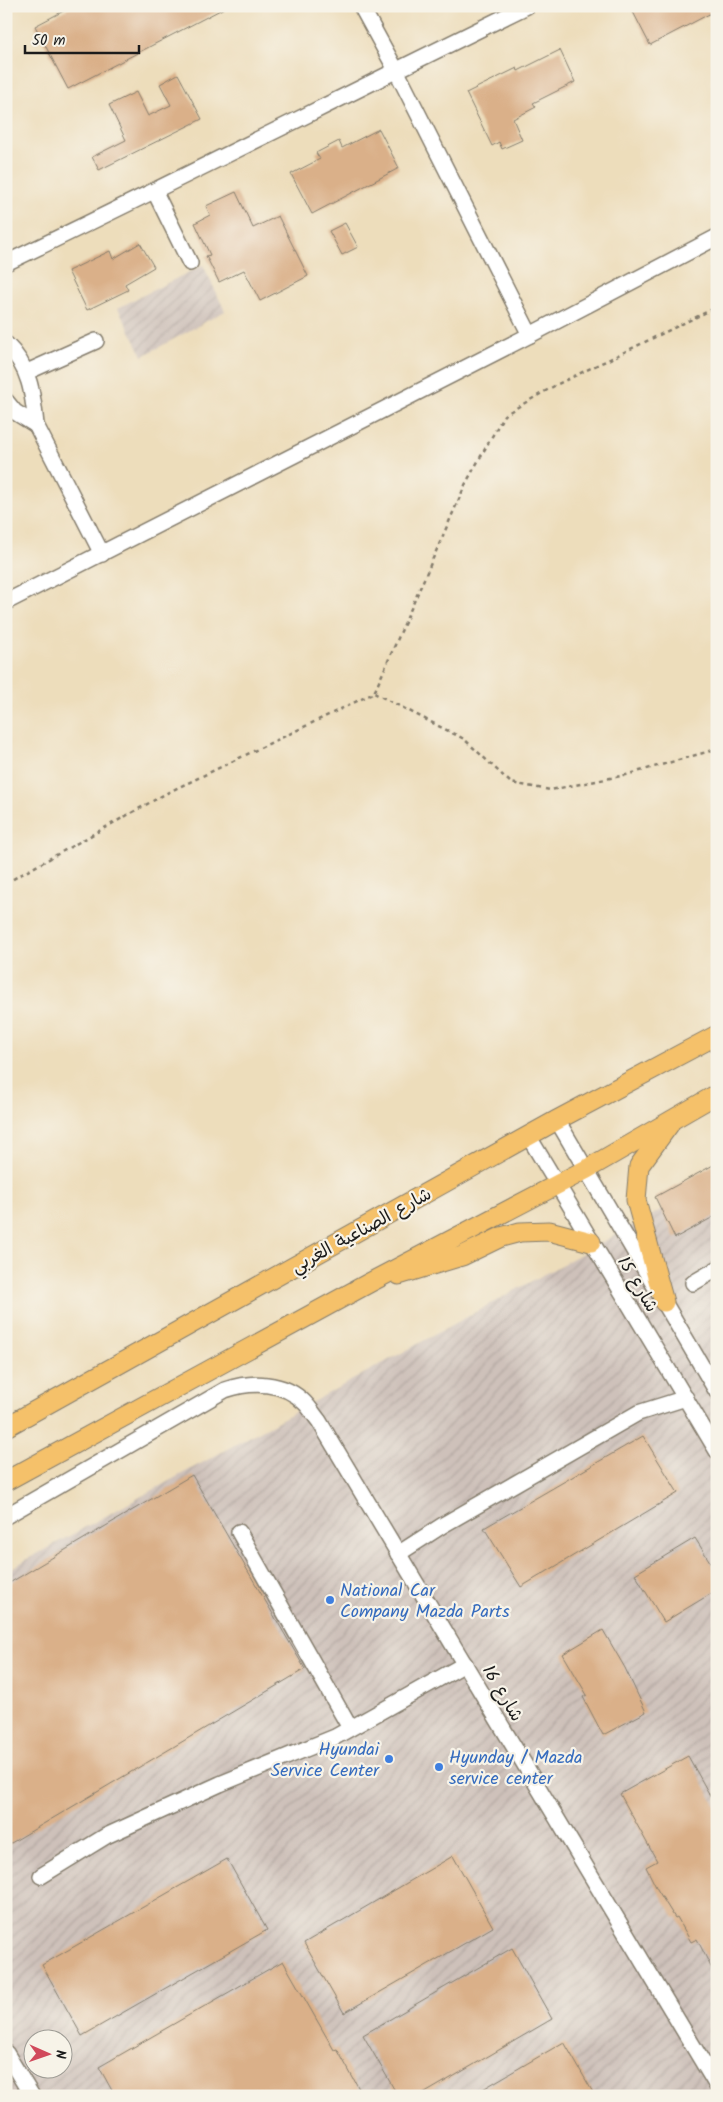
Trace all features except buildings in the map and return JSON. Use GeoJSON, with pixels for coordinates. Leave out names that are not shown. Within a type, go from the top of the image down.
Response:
{"type":"FeatureCollection","features":[{"type":"Feature","properties":{"kind":"main road","name":"شارع الصناعية الغربي"},"geometry":{"type":"LineString","coordinates":[[6,1427],[557,1120],[717,1035]]}},
{"type":"Feature","properties":{"kind":"main road"},"geometry":{"type":"LineString","coordinates":[[9,1481],[369,1283],[558,1185],[717,1094]]}},
{"type":"Feature","properties":{"kind":"main road"},"geometry":{"type":"LineString","coordinates":[[664,1302],[636,1200],[636,1183],[639,1166],[675,1117]]}},
{"type":"Feature","properties":{"kind":"main road"},"geometry":{"type":"LineString","coordinates":[[369,1283],[431,1267],[462,1256],[501,1237],[520,1232],[549,1231],[591,1242]]}},
{"type":"Feature","properties":{"kind":"street"},"geometry":{"type":"LineString","coordinates":[[361,6],[396,70],[530,335]]}},
{"type":"Feature","properties":{"kind":"street"},"geometry":{"type":"LineString","coordinates":[[6,263],[155,192],[527,6]]}},
{"type":"Feature","properties":{"kind":"street"},"geometry":{"type":"LineString","coordinates":[[155,192],[190,263]]}},
{"type":"Feature","properties":{"kind":"street"},"geometry":{"type":"LineString","coordinates":[[6,602],[530,335],[717,237]]}},
{"type":"Feature","properties":{"kind":"street"},"geometry":{"type":"LineString","coordinates":[[27,372],[96,341]]}},
{"type":"Feature","properties":{"kind":"street"},"geometry":{"type":"LineString","coordinates":[[6,344],[27,372],[34,404],[36,425],[102,554]]}},
{"type":"Feature","properties":{"kind":"street"},"geometry":{"type":"LineString","coordinates":[[6,401],[15,412],[36,425]]}},
{"type":"Feature","properties":{"kind":"street","name":"شارع 15"},"geometry":{"type":"LineString","coordinates":[[557,1120],[717,1392]]}},
{"type":"Feature","properties":{"kind":"street","name":"شارع 15"},"geometry":{"type":"LineString","coordinates":[[529,1137],[717,1451]]}},
{"type":"Feature","properties":{"kind":"street"},"geometry":{"type":"LineString","coordinates":[[693,1283],[717,1269]]}},
{"type":"Feature","properties":{"kind":"street","name":"شارع 16"},"geometry":{"type":"LineString","coordinates":[[6,1516],[225,1390],[242,1384],[260,1383],[290,1392],[304,1402],[319,1422],[717,2086]]}},
{"type":"Feature","properties":{"kind":"street"},"geometry":{"type":"LineString","coordinates":[[398,1554],[442,1525],[638,1413],[686,1398]]}},
{"type":"Feature","properties":{"kind":"street"},"geometry":{"type":"LineString","coordinates":[[239,1532],[350,1728]]}},
{"type":"Feature","properties":{"kind":"street"},"geometry":{"type":"LineString","coordinates":[[41,1876],[106,1836],[220,1784],[335,1737],[464,1664]]}},
{"type":"Feature","properties":{"kind":"street"},"geometry":{"type":"LineString","coordinates":[[6,2052],[32,2096]]}},
{"type":"Feature","properties":{"kind":"path"},"geometry":{"type":"LineString","coordinates":[[6,883],[167,793],[374,693],[466,482],[504,415],[556,385],[717,307]]}},
{"type":"Feature","properties":{"kind":"path"},"geometry":{"type":"LineString","coordinates":[[374,693],[464,739],[511,783],[550,790],[626,776],[717,749]]}},
{"type":"Feature","properties":{"kind":"shaded area"},"geometry":{"type":"Polygon","coordinates":[[[203,265],[225,311],[143,356],[118,308],[203,265]]]}},
{"type":"Feature","properties":{"kind":"shaded area"},"geometry":{"type":"Polygon","coordinates":[[[717,1179],[717,2096],[6,2096],[6,1571],[717,1179]]]}},
{"type":"Feature","properties":{"kind":"place","name":"National Car Company Mazda Parts"},"geometry":{"type":"Point","coordinates":[330,1600]}},
{"type":"Feature","properties":{"kind":"place","name":"Hyundai Service Center"},"geometry":{"type":"Point","coordinates":[389,1759]}},
{"type":"Feature","properties":{"kind":"place","name":"Hyunday / Mazda service center"},"geometry":{"type":"Point","coordinates":[439,1767]}}]}
